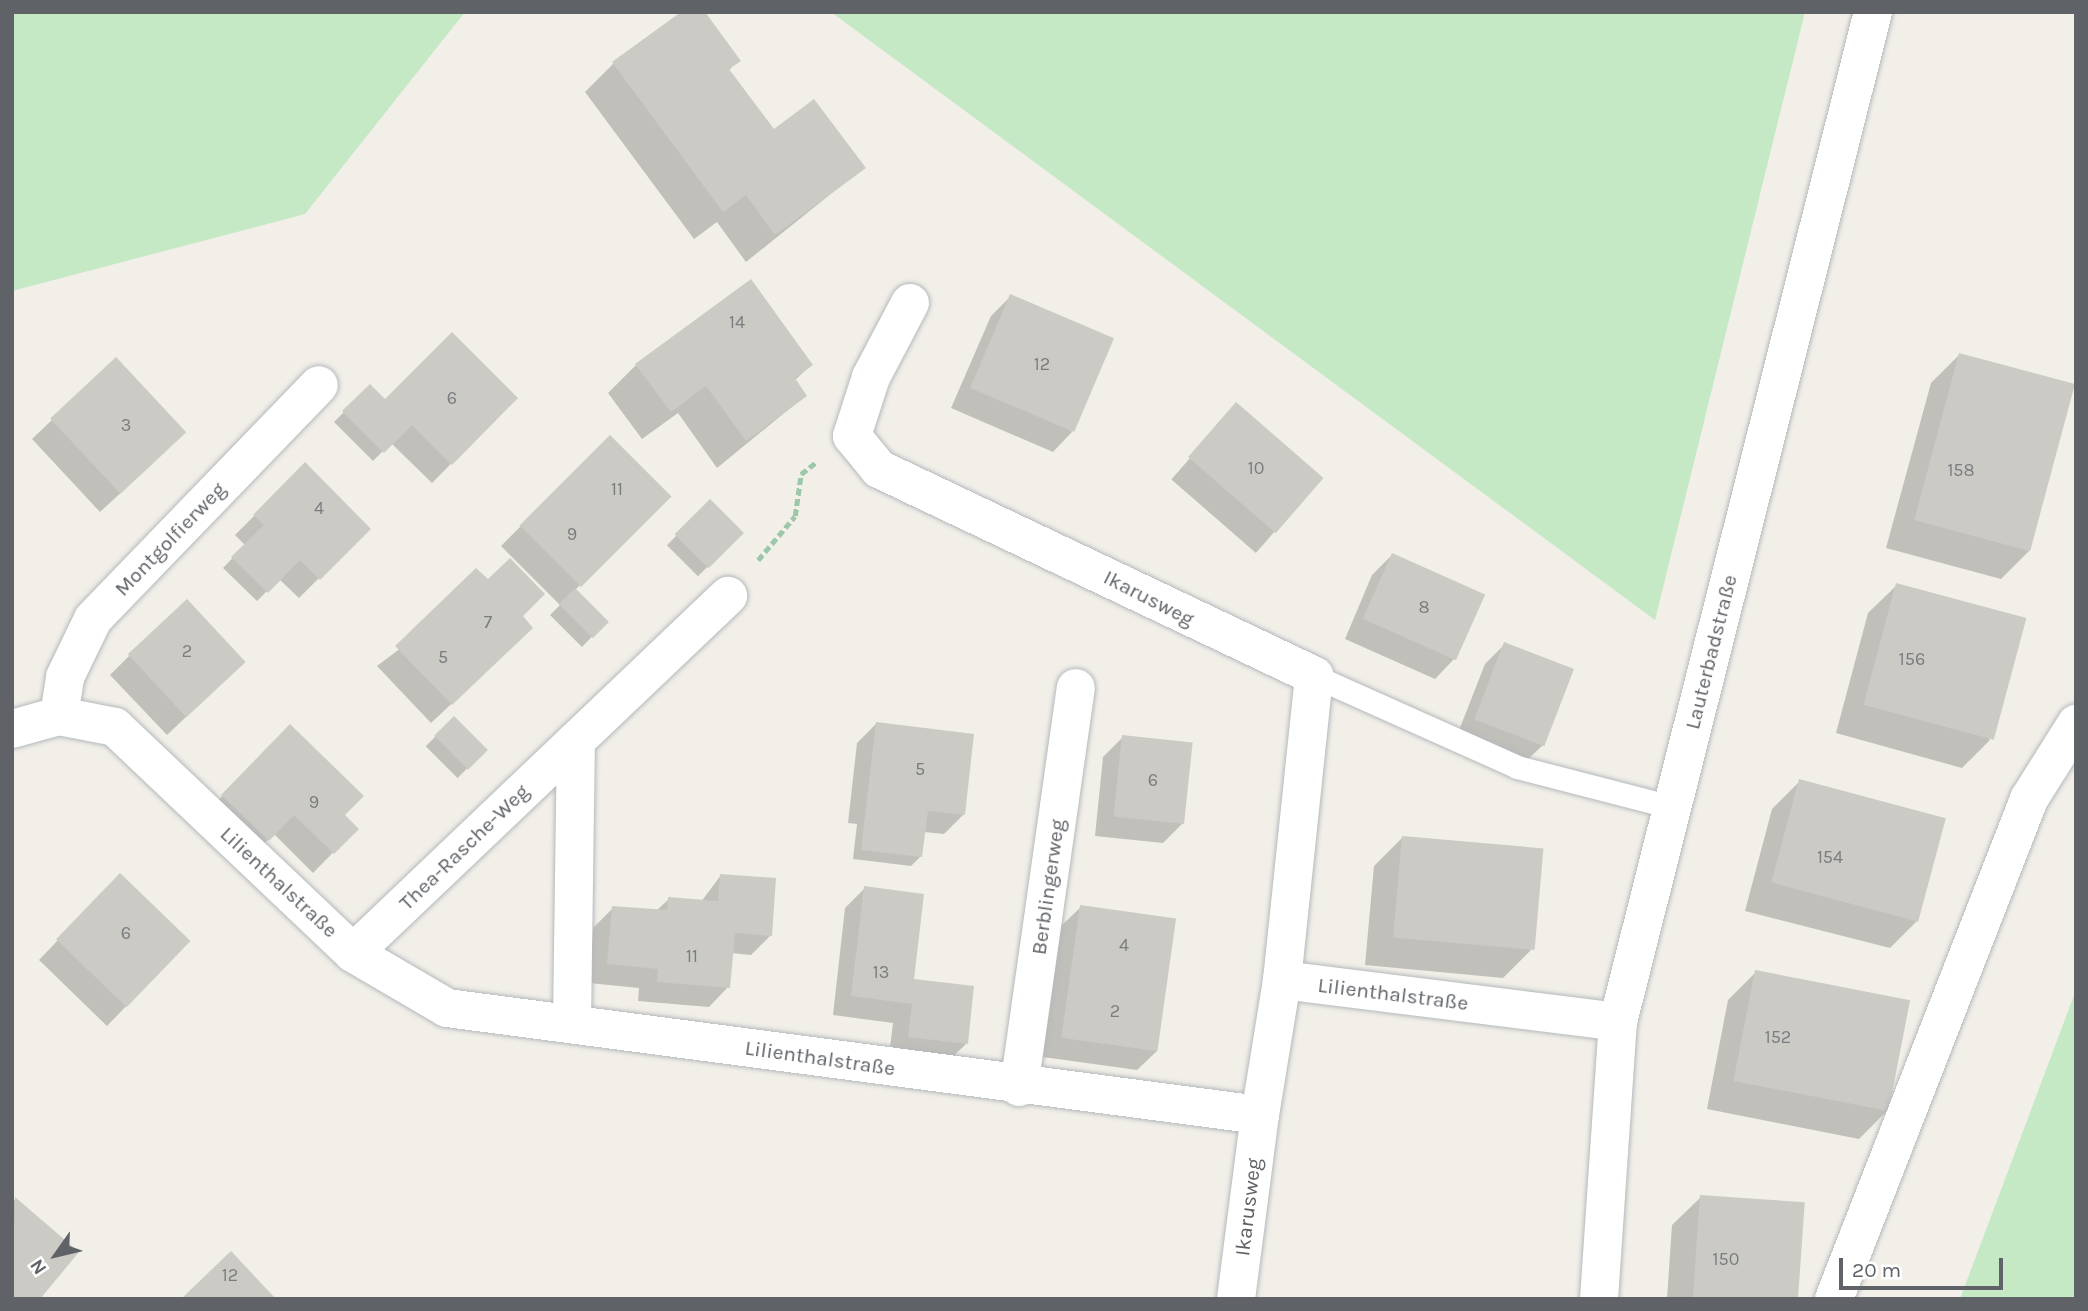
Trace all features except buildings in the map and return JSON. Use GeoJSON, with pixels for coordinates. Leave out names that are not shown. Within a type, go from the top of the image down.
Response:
{"type":"FeatureCollection","features":[{"type":"Feature","properties":{"kind":"street","name":"Lauterbadstraße"},"geometry":{"type":"LineString","coordinates":[[1599,1299],[1618,1022],[1873,12]]}},
{"type":"Feature","properties":{"kind":"street"},"geometry":{"type":"LineString","coordinates":[[852,436],[871,377],[910,303]]}},
{"type":"Feature","properties":{"kind":"street","name":"Montgolfierweg"},"geometry":{"type":"LineString","coordinates":[[59,716],[65,677],[93,619],[319,385]]}},
{"type":"Feature","properties":{"kind":"street","name":"Ikarusweg"},"geometry":{"type":"LineString","coordinates":[[852,436],[879,469],[1314,676]]}},
{"type":"Feature","properties":{"kind":"street","name":"Thea-Rasche-Weg"},"geometry":{"type":"LineString","coordinates":[[353,953],[728,596]]}},
{"type":"Feature","properties":{"kind":"street"},"geometry":{"type":"LineString","coordinates":[[1260,1115],[1282,980],[1314,676]]}},
{"type":"Feature","properties":{"kind":"street","name":"Berblingerweg"},"geometry":{"type":"LineString","coordinates":[[1020,1087],[1076,688]]}},
{"type":"Feature","properties":{"kind":"street","name":"Lilienthalstraße"},"geometry":{"type":"LineString","coordinates":[[12,729],[59,716],[115,727],[353,953],[447,1008],[572,1022],[1020,1087],[1260,1115]]}},
{"type":"Feature","properties":{"kind":"street"},"geometry":{"type":"LineString","coordinates":[[1833,1299],[2029,799],[2076,724]]}},
{"type":"Feature","properties":{"kind":"street"},"geometry":{"type":"LineString","coordinates":[[572,1022],[576,741]]}},
{"type":"Feature","properties":{"kind":"street","name":"Lilienthalstraße"},"geometry":{"type":"LineString","coordinates":[[1282,980],[1618,1022]]}},
{"type":"Feature","properties":{"kind":"street","name":"Ikarusweg"},"geometry":{"type":"LineString","coordinates":[[1236,1299],[1260,1115]]}},
{"type":"Feature","properties":{"kind":"lane"},"geometry":{"type":"LineString","coordinates":[[1314,676],[1517,767],[1672,807]]}},
{"type":"Feature","properties":{"kind":"path"},"geometry":{"type":"LineString","coordinates":[[728,596],[795,516],[801,474],[852,436]]}},
{"type":"Feature","properties":{"kind":"green space"},"geometry":{"type":"Polygon","coordinates":[[[12,12],[465,12],[305,214],[12,291],[12,12]]]}},
{"type":"Feature","properties":{"kind":"green space"},"geometry":{"type":"Polygon","coordinates":[[[831,12],[1805,12],[1655,620],[831,12]]]}},
{"type":"Feature","properties":{"kind":"green space"},"geometry":{"type":"Polygon","coordinates":[[[2076,990],[2076,1299],[1960,1299],[2076,990]]]}}]}
